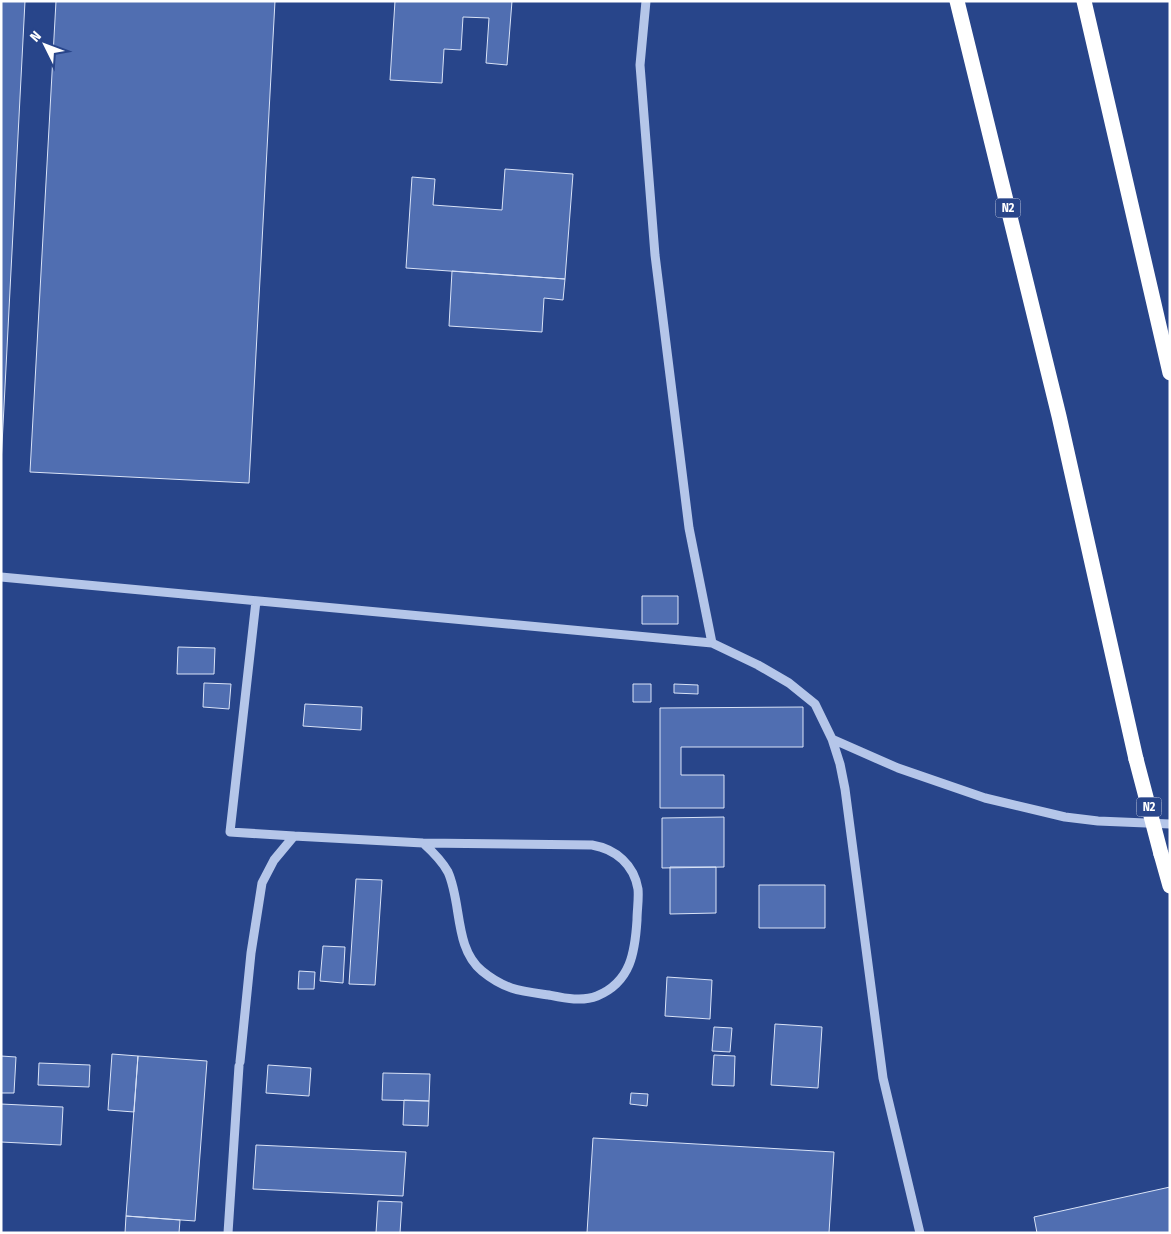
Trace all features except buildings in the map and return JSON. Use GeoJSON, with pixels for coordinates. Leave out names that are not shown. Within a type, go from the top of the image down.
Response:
{"type":"FeatureCollection","features":[{"type":"Feature","properties":{"kind":"highway","name":"N2"},"geometry":{"type":"LineString","coordinates":[[958,1],[1059,416],[1136,759],[1170,886]]}},
{"type":"Feature","properties":{"kind":"highway"},"geometry":{"type":"LineString","coordinates":[[1084,1],[1170,373]]}},
{"type":"Feature","properties":{"kind":"street"},"geometry":{"type":"LineString","coordinates":[[646,1],[640,65],[655,255],[689,528],[712,643]]}},
{"type":"Feature","properties":{"kind":"street"},"geometry":{"type":"LineString","coordinates":[[1,577],[712,643],[758,665],[789,683],[815,704],[832,739],[840,764],[845,789],[883,1078],[920,1233]]}},
{"type":"Feature","properties":{"kind":"street"},"geometry":{"type":"LineString","coordinates":[[256,601],[230,832],[424,844],[592,845],[612,851],[625,862],[633,873],[638,890],[633,956],[627,970],[607,991],[581,999],[514,990],[502,985],[480,970],[472,960],[464,943],[455,896],[447,870],[436,855],[424,844]]}},
{"type":"Feature","properties":{"kind":"street"},"geometry":{"type":"LineString","coordinates":[[832,739],[898,768],[985,798],[1065,817],[1098,821],[1170,824]]}},
{"type":"Feature","properties":{"kind":"street"},"geometry":{"type":"LineString","coordinates":[[228,1233],[239,1064],[251,953],[262,883],[274,860],[294,836]]}}]}
